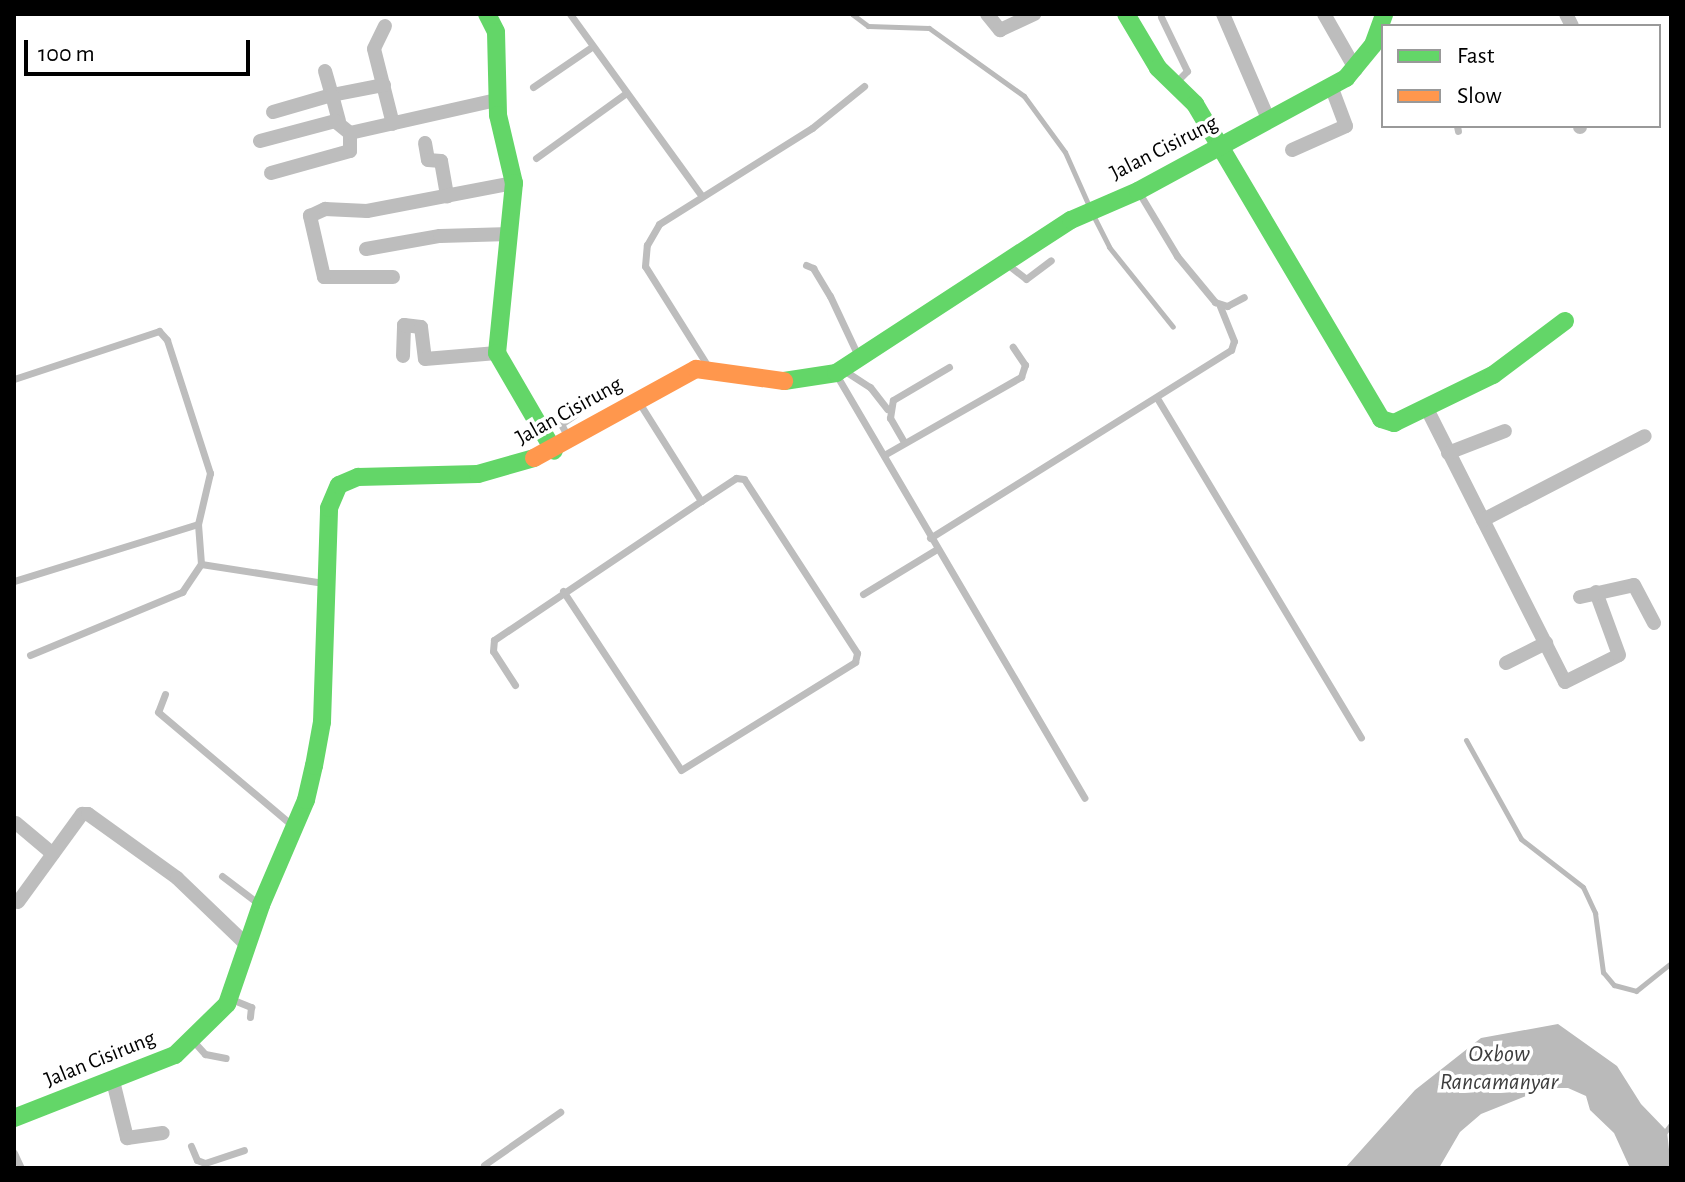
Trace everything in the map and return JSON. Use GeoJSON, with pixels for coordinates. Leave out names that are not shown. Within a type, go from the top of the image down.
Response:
{"type":"FeatureCollection","features":[{"type":"Feature","properties":{"kind":"main road"},"geometry":{"type":"LineString","coordinates":[[487,14],[496,32],[496,100],[514,183],[497,353],[562,446]]}},
{"type":"Feature","properties":{"kind":"main road"},"geometry":{"type":"LineString","coordinates":[[1126,14],[1173,85],[1195,104],[1381,419],[1394,423],[1514,363],[1565,321]]}},
{"type":"Feature","properties":{"kind":"main road","name":"Jalan Cisirung"},"geometry":{"type":"LineString","coordinates":[[14,1118],[175,1055],[193,1041],[229,998],[261,905],[296,828],[322,722],[324,583],[329,508],[346,480],[490,472],[562,446],[686,372],[709,368],[797,383],[840,371],[1091,211],[1138,191],[1331,86],[1356,70],[1380,36]]}},
{"type":"Feature","properties":{"kind":"street"},"geometry":{"type":"LineString","coordinates":[[987,14],[1000,30],[1035,14]]}},
{"type":"Feature","properties":{"kind":"street"},"geometry":{"type":"LineString","coordinates":[[1223,14],[1269,121]]}},
{"type":"Feature","properties":{"kind":"street"},"geometry":{"type":"LineString","coordinates":[[1324,14],[1356,70]]}},
{"type":"Feature","properties":{"kind":"street"},"geometry":{"type":"LineString","coordinates":[[385,26],[374,49],[393,124]]}},
{"type":"Feature","properties":{"kind":"street"},"geometry":{"type":"LineString","coordinates":[[271,173],[350,151],[350,133],[339,121],[325,71]]}},
{"type":"Feature","properties":{"kind":"street"},"geometry":{"type":"LineString","coordinates":[[273,112],[332,95],[384,85]]}},
{"type":"Feature","properties":{"kind":"street"},"geometry":{"type":"LineString","coordinates":[[1292,150],[1346,126],[1331,86]]}},
{"type":"Feature","properties":{"kind":"street"},"geometry":{"type":"LineString","coordinates":[[350,133],[496,100]]}},
{"type":"Feature","properties":{"kind":"street"},"geometry":{"type":"LineString","coordinates":[[260,141],[339,121]]}},
{"type":"Feature","properties":{"kind":"street"},"geometry":{"type":"LineString","coordinates":[[425,143],[428,160],[441,161],[447,196]]}},
{"type":"Feature","properties":{"kind":"street"},"geometry":{"type":"LineString","coordinates":[[393,277],[327,280],[319,271],[310,216],[325,209],[367,211],[514,183]]}},
{"type":"Feature","properties":{"kind":"street"},"geometry":{"type":"LineString","coordinates":[[366,249],[440,236],[510,234]]}},
{"type":"Feature","properties":{"kind":"street"},"geometry":{"type":"LineString","coordinates":[[403,356],[404,325],[421,327],[425,359],[497,353]]}},
{"type":"Feature","properties":{"kind":"street"},"geometry":{"type":"LineString","coordinates":[[1426,407],[1565,682],[1618,658],[1596,592]]}},
{"type":"Feature","properties":{"kind":"street"},"geometry":{"type":"LineString","coordinates":[[1448,453],[1505,431]]}},
{"type":"Feature","properties":{"kind":"street"},"geometry":{"type":"LineString","coordinates":[[1483,520],[1645,436]]}},
{"type":"Feature","properties":{"kind":"street"},"geometry":{"type":"LineString","coordinates":[[1580,597],[1634,585],[1654,623]]}},
{"type":"Feature","properties":{"kind":"street"},"geometry":{"type":"LineString","coordinates":[[1506,663],[1546,643]]}},
{"type":"Feature","properties":{"kind":"street"},"geometry":{"type":"LineString","coordinates":[[18,902],[82,814],[88,814],[177,878],[248,946]]}},
{"type":"Feature","properties":{"kind":"street"},"geometry":{"type":"LineString","coordinates":[[16,823],[53,854]]}},
{"type":"Feature","properties":{"kind":"street"},"geometry":{"type":"LineString","coordinates":[[113,1081],[127,1138],[163,1133]]}},
{"type":"Feature","properties":{"kind":"lane"},"geometry":{"type":"LineString","coordinates":[[570,14],[590,48],[701,195]]}},
{"type":"Feature","properties":{"kind":"lane"},"geometry":{"type":"LineString","coordinates":[[1161,17],[1187,71],[1173,85]]}},
{"type":"Feature","properties":{"kind":"lane"},"geometry":{"type":"LineString","coordinates":[[533,87],[590,48]]}},
{"type":"Feature","properties":{"kind":"lane"},"geometry":{"type":"LineString","coordinates":[[709,368],[645,266],[644,257],[659,224],[812,128],[864,86]]}},
{"type":"Feature","properties":{"kind":"lane"},"geometry":{"type":"LineString","coordinates":[[536,158],[626,93]]}},
{"type":"Feature","properties":{"kind":"lane"},"geometry":{"type":"LineString","coordinates":[[930,538],[1157,398],[1234,346],[1220,306],[1177,256],[1138,191]]}},
{"type":"Feature","properties":{"kind":"lane"},"geometry":{"type":"LineString","coordinates":[[1005,263],[1026,279],[1051,260]]}},
{"type":"Feature","properties":{"kind":"lane"},"geometry":{"type":"LineString","coordinates":[[806,265],[813,268],[830,296],[860,361]]}},
{"type":"Feature","properties":{"kind":"lane"},"geometry":{"type":"LineString","coordinates":[[1220,306],[1244,297]]}},
{"type":"Feature","properties":{"kind":"lane"},"geometry":{"type":"LineString","coordinates":[[14,379],[159,331],[163,334],[210,463],[209,488],[198,524],[201,564],[182,592],[30,655]]}},
{"type":"Feature","properties":{"kind":"lane"},"geometry":{"type":"LineString","coordinates":[[884,455],[1021,377],[1025,365],[1013,347]]}},
{"type":"Feature","properties":{"kind":"lane"},"geometry":{"type":"LineString","coordinates":[[887,409],[893,400],[949,367]]}},
{"type":"Feature","properties":{"kind":"lane"},"geometry":{"type":"LineString","coordinates":[[840,371],[870,387],[887,409],[904,442]]}},
{"type":"Feature","properties":{"kind":"lane"},"geometry":{"type":"LineString","coordinates":[[840,371],[930,538],[1085,798]]}},
{"type":"Feature","properties":{"kind":"lane"},"geometry":{"type":"LineString","coordinates":[[1157,398],[1361,737]]}},
{"type":"Feature","properties":{"kind":"lane"},"geometry":{"type":"LineString","coordinates":[[638,401],[701,501]]}},
{"type":"Feature","properties":{"kind":"lane"},"geometry":{"type":"LineString","coordinates":[[562,446],[561,424],[576,414]]}},
{"type":"Feature","properties":{"kind":"lane"},"geometry":{"type":"LineString","coordinates":[[515,685],[491,645],[563,591],[736,478],[744,479],[857,653],[855,662],[681,770],[563,591]]}},
{"type":"Feature","properties":{"kind":"lane"},"geometry":{"type":"LineString","coordinates":[[14,581],[198,524]]}},
{"type":"Feature","properties":{"kind":"lane"},"geometry":{"type":"LineString","coordinates":[[863,594],[937,549]]}},
{"type":"Feature","properties":{"kind":"lane"},"geometry":{"type":"LineString","coordinates":[[201,564],[324,583]]}},
{"type":"Feature","properties":{"kind":"lane"},"geometry":{"type":"LineString","coordinates":[[165,694],[157,711],[296,828]]}},
{"type":"Feature","properties":{"kind":"lane"},"geometry":{"type":"LineString","coordinates":[[222,876],[261,905]]}},
{"type":"Feature","properties":{"kind":"lane"},"geometry":{"type":"LineString","coordinates":[[229,998],[251,1007],[250,1017]]}},
{"type":"Feature","properties":{"kind":"lane"},"geometry":{"type":"LineString","coordinates":[[193,1041],[205,1054],[226,1058]]}},
{"type":"Feature","properties":{"kind":"lane"},"geometry":{"type":"LineString","coordinates":[[483,1167],[560,1112]]}},
{"type":"Feature","properties":{"kind":"lane"},"geometry":{"type":"LineString","coordinates":[[191,1146],[197,1160],[205,1163],[244,1150]]}},
{"type":"Feature","properties":{"kind":"lane"},"geometry":{"type":"LineString","coordinates":[[14,1153],[21,1168]]}},
{"type":"Feature","properties":{"kind":"water","name":"Oxbow Rancamanyar"},"geometry":{"type":"Polygon","coordinates":[[[1558,1024],[1617,1066],[1641,1104],[1667,1131],[1671,1168],[1630,1168],[1614,1133],[1590,1110],[1586,1096],[1568,1088],[1546,1088],[1481,1114],[1460,1132],[1439,1168],[1345,1168],[1415,1090],[1481,1038],[1558,1024]]]}},
{"type":"Feature","properties":{"kind":"waterway"},"geometry":{"type":"LineString","coordinates":[[852,14],[868,26],[929,28],[1024,96],[1065,152],[1089,206]]}},
{"type":"Feature","properties":{"kind":"waterway"},"geometry":{"type":"LineString","coordinates":[[1093,215],[1109,247],[1173,327]]}},
{"type":"Feature","properties":{"kind":"waterway"},"geometry":{"type":"LineString","coordinates":[[1466,740],[1521,839],[1583,887],[1595,913],[1603,972],[1614,985],[1636,991],[1671,963]]}},
{"type":"Feature","properties":{"kind":"waterway"},"geometry":{"type":"LineString","coordinates":[[1662,1136],[1671,1124]]}},
{"type":"Feature","properties":{"kind":"traffic: fast"},"geometry":{"type":"LineString","coordinates":[[487,14],[496,32],[498,115],[514,183],[497,353],[554,451]]}},
{"type":"Feature","properties":{"kind":"traffic: fast"},"geometry":{"type":"LineString","coordinates":[[1126,14],[1158,68],[1195,104],[1381,419],[1394,423],[1493,375],[1565,321]]}},
{"type":"Feature","properties":{"kind":"traffic: fast"},"geometry":{"type":"LineString","coordinates":[[784,381],[836,373],[1071,220],[1138,191],[1346,78],[1373,45],[1384,14]]}},
{"type":"Feature","properties":{"kind":"traffic: fast"},"geometry":{"type":"LineString","coordinates":[[14,1118],[175,1055],[227,1004],[261,905],[306,800],[314,766],[322,722],[329,508],[339,485],[358,477],[478,474],[534,458]]}},
{"type":"Feature","properties":{"kind":"traffic: slow"},"geometry":{"type":"LineString","coordinates":[[534,458],[696,369],[784,381]]}}]}
